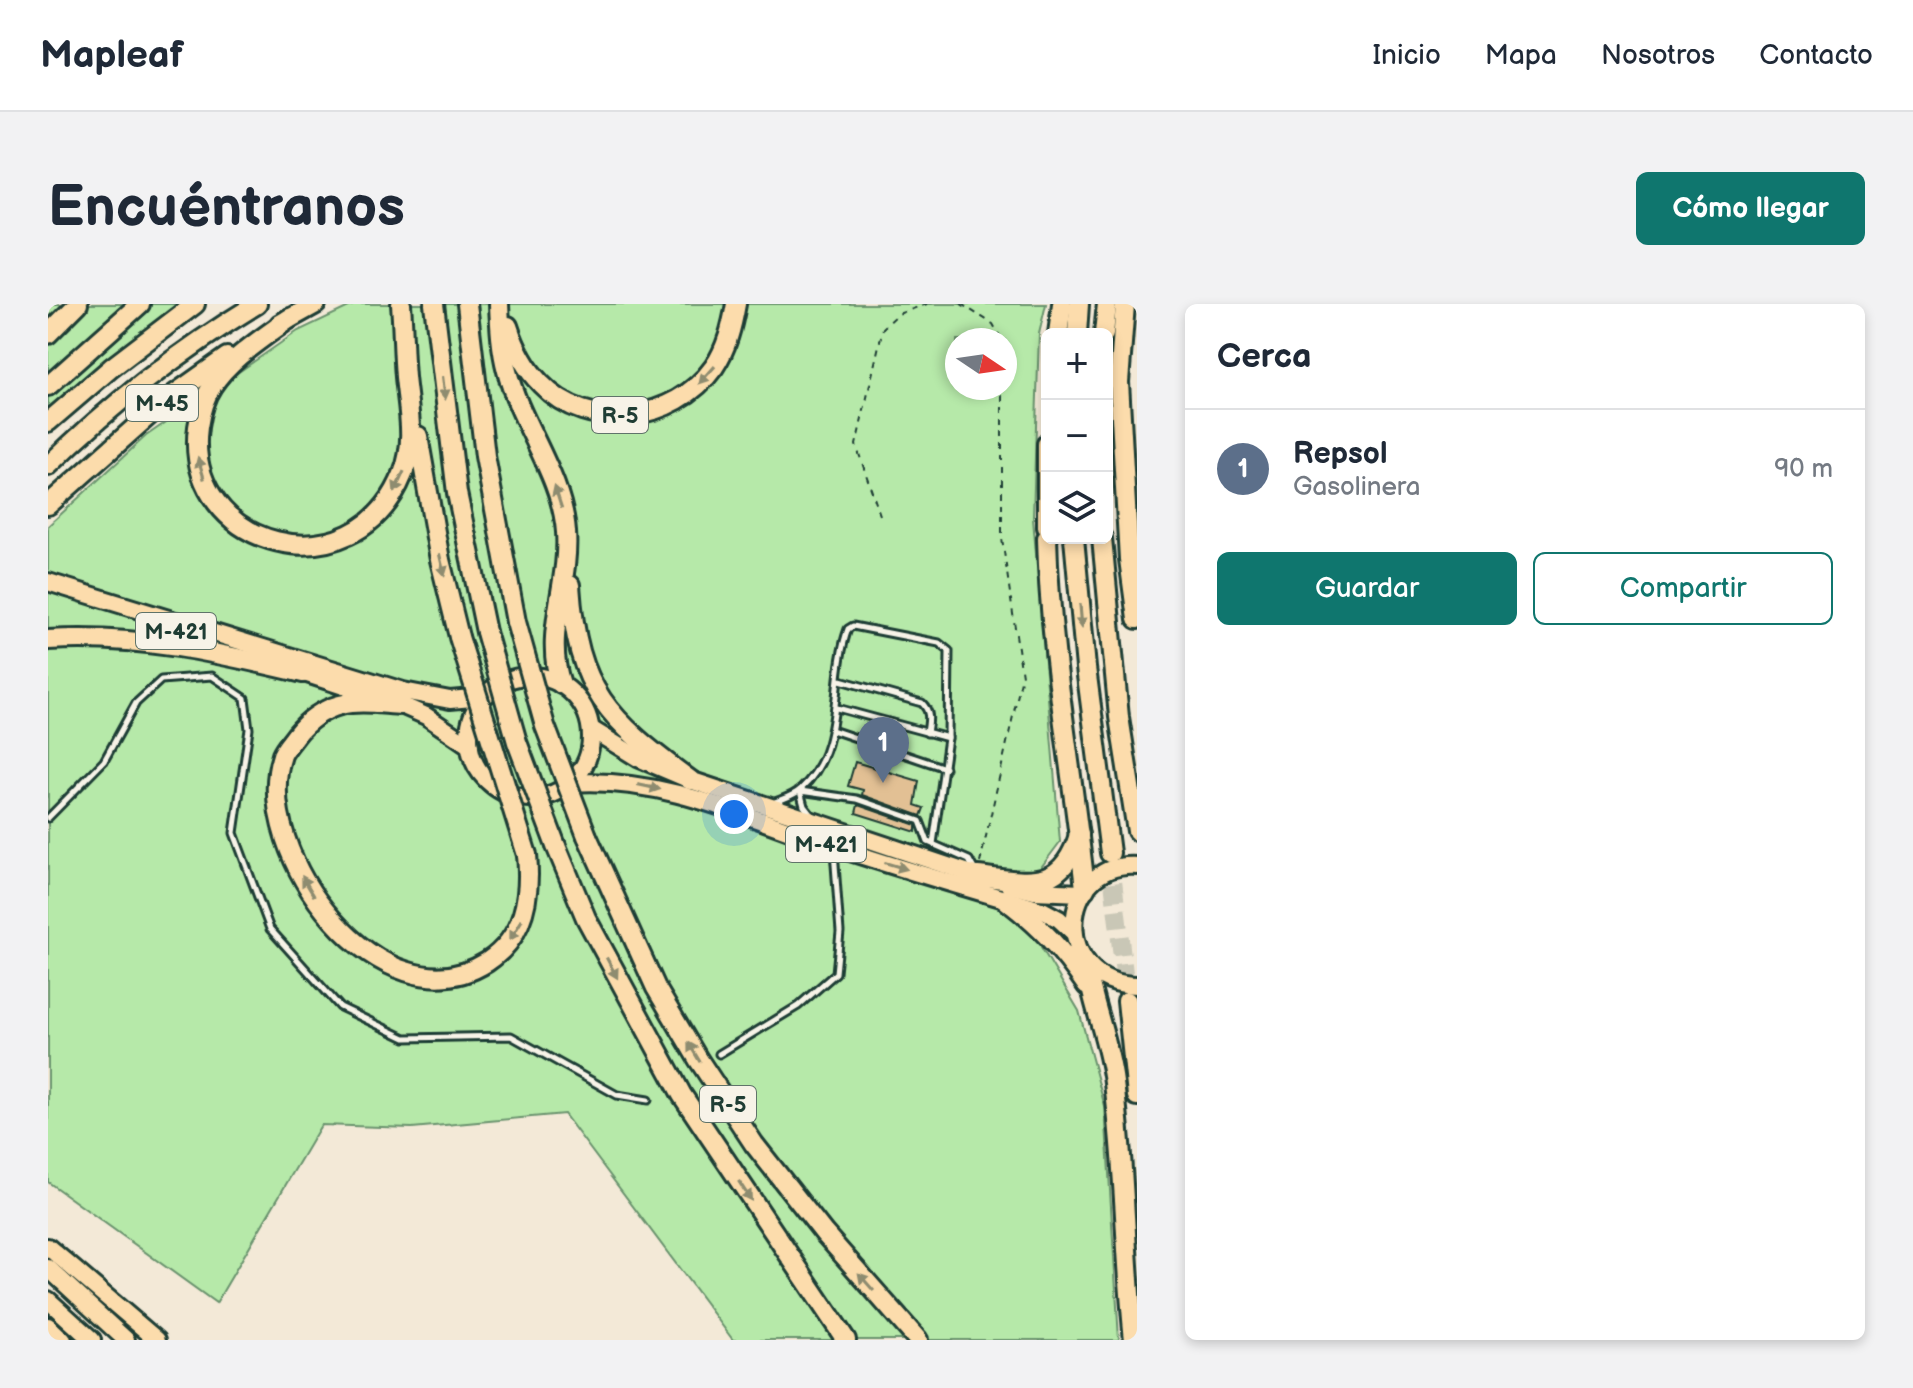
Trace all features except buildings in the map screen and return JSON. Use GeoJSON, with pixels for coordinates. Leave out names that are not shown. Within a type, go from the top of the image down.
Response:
{"type":"FeatureCollection","features":[{"type":"Feature","properties":{"kind":"highway"},"geometry":{"type":"LineString","coordinates":[[48,322],[64,304]]}},
{"type":"Feature","properties":{"kind":"highway"},"geometry":{"type":"LineString","coordinates":[[48,334],[78,304]]}},
{"type":"Feature","properties":{"kind":"highway"},"geometry":{"type":"LineString","coordinates":[[48,386],[140,304]]}},
{"type":"Feature","properties":{"kind":"highway","name":"M-45"},"geometry":{"type":"LineString","coordinates":[[48,422],[111,368],[195,304]]}},
{"type":"Feature","properties":{"kind":"highway","name":"M-45"},"geometry":{"type":"LineString","coordinates":[[48,466],[140,386],[219,327],[257,304]]}},
{"type":"Feature","properties":{"kind":"highway","name":"M-45"},"geometry":{"type":"LineString","coordinates":[[48,505],[165,401],[238,349],[316,304]]}},
{"type":"Feature","properties":{"kind":"highway","name":"R-5"},"geometry":{"type":"LineString","coordinates":[[467,304],[485,456],[516,622],[545,726],[587,836],[656,988],[698,1059],[754,1144],[824,1233],[918,1340]]}},
{"type":"Feature","properties":{"kind":"highway","name":"R-5"},"geometry":{"type":"LineString","coordinates":[[500,304],[517,353],[541,385],[559,398],[593,414],[632,416],[667,407],[702,382],[715,365],[731,332],[736,304]]}},
{"type":"Feature","properties":{"kind":"highway","name":"R-5"},"geometry":{"type":"LineString","coordinates":[[500,304],[500,333],[507,371],[557,489],[567,533],[573,625],[584,669],[606,707],[625,729],[690,780]]}},
{"type":"Feature","properties":{"kind":"highway"},"geometry":{"type":"LineString","coordinates":[[1059,328],[1062,304]]}},
{"type":"Feature","properties":{"kind":"highway"},"geometry":{"type":"LineString","coordinates":[[1077,328],[1079,304]]}},
{"type":"Feature","properties":{"kind":"highway"},"geometry":{"type":"LineString","coordinates":[[1105,328],[1107,304]]}},
{"type":"Feature","properties":{"kind":"highway"},"geometry":{"type":"LineString","coordinates":[[1125,304],[1119,382],[1129,559],[1137,619]]}},
{"type":"Feature","properties":{"kind":"highway","name":"R-5"},"geometry":{"type":"LineString","coordinates":[[435,307],[457,493],[486,632],[517,742],[556,846],[586,918],[682,1095],[846,1340]]}},
{"type":"Feature","properties":{"kind":"highway"},"geometry":{"type":"LineString","coordinates":[[290,318],[248,350],[212,387],[204,402],[196,440],[201,472],[216,500],[237,523],[271,541],[291,545],[325,543],[354,533],[382,511],[395,492],[409,453],[411,433],[402,313]]}},
{"type":"Feature","properties":{"kind":"highway"},"geometry":{"type":"LineString","coordinates":[[401,705],[360,702],[338,706],[318,714],[301,729],[283,753],[276,786],[278,814],[286,843],[306,886],[331,920],[366,950],[403,970],[428,975],[453,975],[477,968],[492,959],[509,942],[524,915],[529,881],[527,855],[459,637],[440,560],[421,455],[402,313]]}},
{"type":"Feature","properties":{"kind":"highway","name":"R-5"},"geometry":{"type":"LineString","coordinates":[[561,684],[553,647],[564,582],[567,533]]}},
{"type":"Feature","properties":{"kind":"highway"},"geometry":{"type":"LineString","coordinates":[[1047,544],[1060,706],[1079,833],[1084,891]]}},
{"type":"Feature","properties":{"kind":"highway"},"geometry":{"type":"LineString","coordinates":[[1075,544],[1086,668],[1110,853]]}},
{"type":"Feature","properties":{"kind":"highway"},"geometry":{"type":"LineString","coordinates":[[1103,544],[1119,717],[1137,831]]}},
{"type":"Feature","properties":{"kind":"highway"},"geometry":{"type":"LineString","coordinates":[[48,640],[89,637],[144,642],[203,650],[303,673]]}},
{"type":"Feature","properties":{"kind":"highway"},"geometry":{"type":"LineString","coordinates":[[977,876],[1047,879],[1062,869],[1074,851],[1079,833]]}},
{"type":"Feature","properties":{"kind":"highway"},"geometry":{"type":"LineString","coordinates":[[1005,899],[1038,924],[1059,946],[1090,991]]}},
{"type":"Feature","properties":{"kind":"highway"},"geometry":{"type":"LineString","coordinates":[[1086,963],[1090,991],[1105,1031],[1114,1083],[1134,1340]]}},
{"type":"Feature","properties":{"kind":"highway"},"geometry":{"type":"LineString","coordinates":[[1132,993],[1137,1096]]}},
{"type":"Feature","properties":{"kind":"main road","name":"M-421"},"geometry":{"type":"LineString","coordinates":[[48,582],[403,691],[450,700],[483,697],[518,677],[541,676],[561,684],[581,703],[591,729],[638,758],[690,780],[977,876],[1034,891],[1084,891]]}},
{"type":"Feature","properties":{"kind":"main road","name":"M-421"},"geometry":{"type":"LineString","coordinates":[[48,590],[401,705],[426,716],[470,746],[473,761],[487,781],[512,795],[535,798],[557,792],[571,783],[620,782],[680,794],[833,846],[1044,911],[1059,919],[1074,933]]}},
{"type":"Feature","properties":{"kind":"main road"},"geometry":{"type":"LineString","coordinates":[[470,746],[474,714],[483,697]]}},
{"type":"Feature","properties":{"kind":"main road"},"geometry":{"type":"LineString","coordinates":[[571,783],[586,763],[591,729]]}},
{"type":"Feature","properties":{"kind":"main road"},"geometry":{"type":"LineString","coordinates":[[1132,993],[1106,979],[1086,963],[1074,933],[1075,911],[1084,891],[1105,872],[1124,865],[1137,866]]}},
{"type":"Feature","properties":{"kind":"main road"},"geometry":{"type":"LineString","coordinates":[[48,1247],[153,1338]]}},
{"type":"Feature","properties":{"kind":"main road"},"geometry":{"type":"LineString","coordinates":[[48,1268],[126,1340]]}},
{"type":"Feature","properties":{"kind":"main road"},"geometry":{"type":"LineString","coordinates":[[48,1300],[92,1340]]}},
{"type":"Feature","properties":{"kind":"main road"},"geometry":{"type":"LineString","coordinates":[[48,1326],[63,1340]]}},
{"type":"Feature","properties":{"kind":"lane"},"geometry":{"type":"LineString","coordinates":[[765,807],[800,791],[818,768],[837,708],[845,637],[853,626],[945,645],[949,651],[948,738],[933,844]]}},
{"type":"Feature","properties":{"kind":"lane"},"geometry":{"type":"LineString","coordinates":[[48,818],[104,761],[136,703],[161,680],[212,676],[245,698],[249,729],[234,833],[270,929],[340,1007],[405,1038],[511,1036],[617,1095],[648,1100]]}},
{"type":"Feature","properties":{"kind":"lane"},"geometry":{"type":"LineString","coordinates":[[840,680],[922,703],[928,709],[927,733]]}},
{"type":"Feature","properties":{"kind":"lane"},"geometry":{"type":"LineString","coordinates":[[837,708],[948,738]]}},
{"type":"Feature","properties":{"kind":"lane"},"geometry":{"type":"LineString","coordinates":[[832,730],[945,768]]}},
{"type":"Feature","properties":{"kind":"lane"},"geometry":{"type":"LineString","coordinates":[[800,791],[857,799],[920,821],[928,842],[969,860],[977,876]]}},
{"type":"Feature","properties":{"kind":"lane"},"geometry":{"type":"LineString","coordinates":[[800,791],[804,806],[819,824]]}},
{"type":"Feature","properties":{"kind":"lane"},"geometry":{"type":"LineString","coordinates":[[719,1054],[798,1006],[836,973],[840,932],[833,846]]}},
{"type":"Feature","properties":{"kind":"path"},"geometry":{"type":"LineString","coordinates":[[880,515],[856,445],[883,328],[898,314],[927,304]]}},
{"type":"Feature","properties":{"kind":"path"},"geometry":{"type":"LineString","coordinates":[[961,304],[995,328]]}},
{"type":"Feature","properties":{"kind":"path"},"geometry":{"type":"LineString","coordinates":[[977,876],[1022,676],[1002,538],[1002,400]]}},
{"type":"Feature","properties":{"kind":"green space"},"geometry":{"type":"Polygon","coordinates":[[[48,304],[186,304],[48,414],[48,304]]]}},
{"type":"Feature","properties":{"kind":"green space"},"geometry":{"type":"Polygon","coordinates":[[[355,304],[1046,304],[1039,334],[1033,518],[1060,842],[1042,866],[1041,947],[1079,1011],[1105,1107],[1119,1340],[733,1340],[564,1114],[412,1128],[321,1125],[216,1303],[48,1182],[48,526],[146,436],[298,331],[355,304]]]}},
{"type":"Feature","properties":{"kind":"tunnel"},"geometry":{"type":"LineString","coordinates":[[1110,856],[1127,998]]}},
{"type":"Feature","properties":{"kind":"place","name":"Repsol"},"geometry":{"type":"Point","coordinates":[883,783]}}]}
